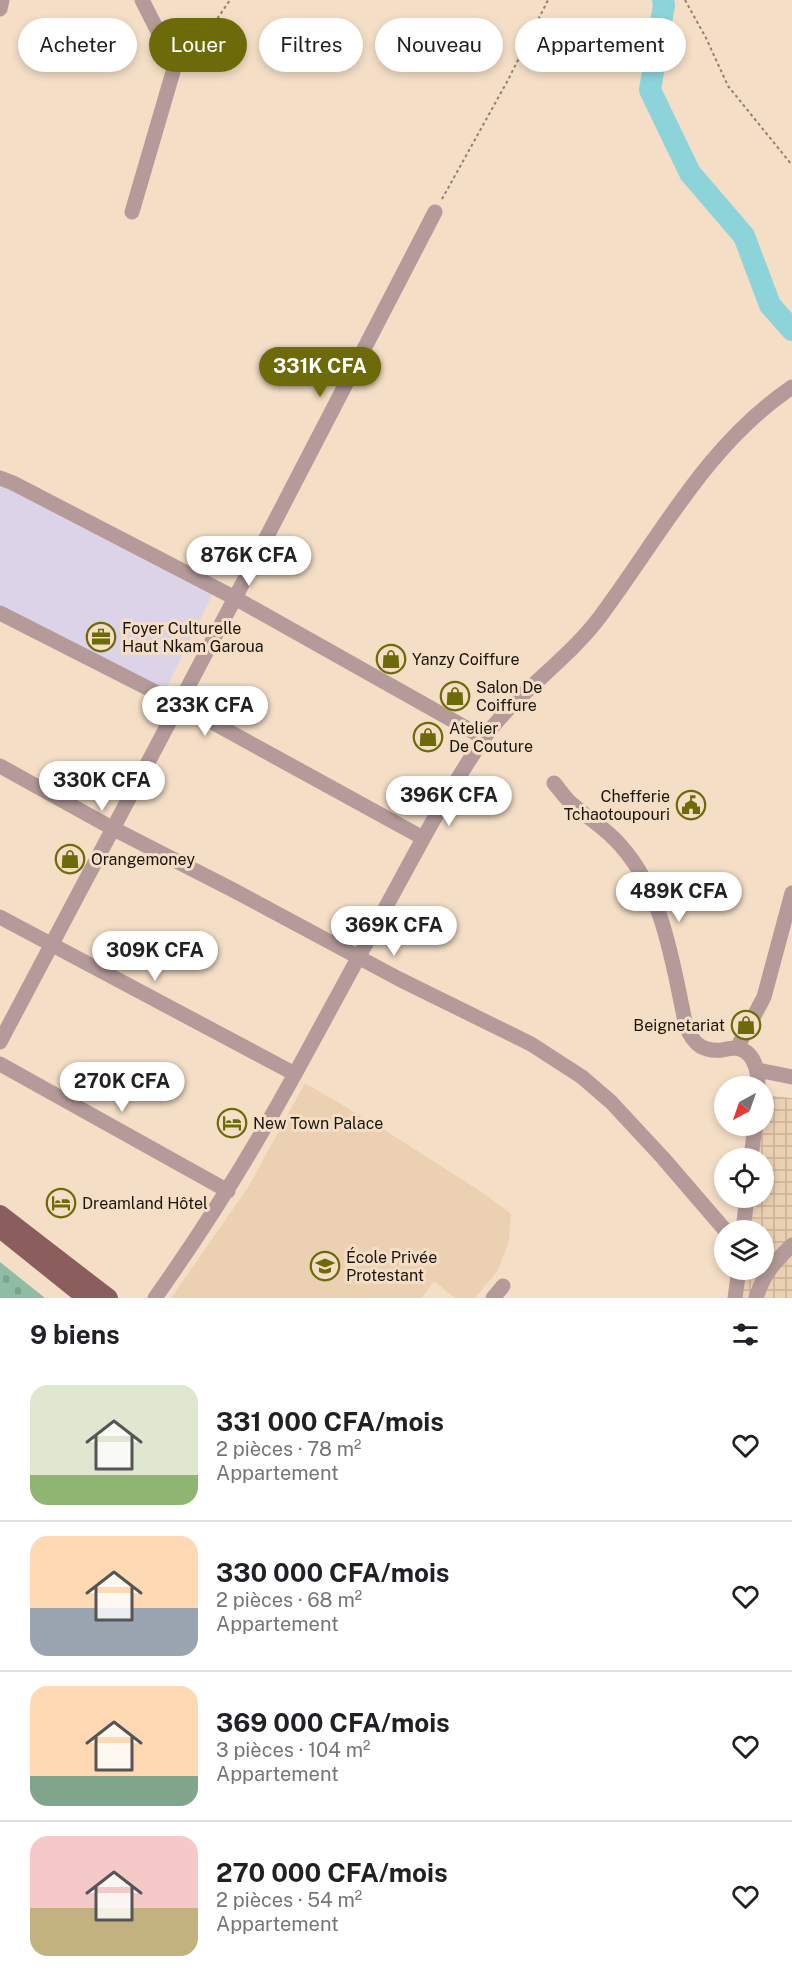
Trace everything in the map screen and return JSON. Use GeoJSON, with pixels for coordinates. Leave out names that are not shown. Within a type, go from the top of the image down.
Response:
{"type":"FeatureCollection","features":[{"type":"Feature","properties":{"kind":"main road"},"geometry":{"type":"LineString","coordinates":[[0,1214],[109,1298]]}},
{"type":"Feature","properties":{"kind":"main road"},"geometry":{"type":"LineString","coordinates":[[0,1229],[86,1298]]}},
{"type":"Feature","properties":{"kind":"street"},"geometry":{"type":"LineString","coordinates":[[0,9],[2,0]]}},
{"type":"Feature","properties":{"kind":"street"},"geometry":{"type":"LineString","coordinates":[[142,0],[151,18]]}},
{"type":"Feature","properties":{"kind":"street"},"geometry":{"type":"LineString","coordinates":[[132,212],[173,72]]}},
{"type":"Feature","properties":{"kind":"street"},"geometry":{"type":"LineString","coordinates":[[0,1042],[235,598],[435,212]]}},
{"type":"Feature","properties":{"kind":"street"},"geometry":{"type":"LineString","coordinates":[[155,1298],[228,1191],[295,1074],[423,838],[484,738],[601,617],[712,459],[743,425],[792,387]]}},
{"type":"Feature","properties":{"kind":"street"},"geometry":{"type":"LineString","coordinates":[[0,478],[235,598],[484,738]]}},
{"type":"Feature","properties":{"kind":"street"},"geometry":{"type":"LineString","coordinates":[[0,613],[179,704],[423,838]]}},
{"type":"Feature","properties":{"kind":"street"},"geometry":{"type":"LineString","coordinates":[[0,766],[112,828],[399,979],[531,1044],[582,1077],[611,1102],[716,1220]]}},
{"type":"Feature","properties":{"kind":"street"},"geometry":{"type":"LineString","coordinates":[[554,783],[570,802],[588,815],[621,846],[645,883],[666,934],[690,1035],[696,1044],[712,1051],[737,1048],[750,1056],[758,1070],[758,1076]]}},
{"type":"Feature","properties":{"kind":"street"},"geometry":{"type":"LineString","coordinates":[[737,1048],[764,997],[792,892]]}},
{"type":"Feature","properties":{"kind":"street"},"geometry":{"type":"LineString","coordinates":[[0,917],[295,1074]]}},
{"type":"Feature","properties":{"kind":"street"},"geometry":{"type":"LineString","coordinates":[[0,1064],[228,1191]]}},
{"type":"Feature","properties":{"kind":"street"},"geometry":{"type":"LineString","coordinates":[[758,1070],[792,1077]]}},
{"type":"Feature","properties":{"kind":"street"},"geometry":{"type":"LineString","coordinates":[[756,1298],[766,1273],[792,1245]]}},
{"type":"Feature","properties":{"kind":"street"},"geometry":{"type":"LineString","coordinates":[[735,1298],[737,1280]]}},
{"type":"Feature","properties":{"kind":"path"},"geometry":{"type":"LineString","coordinates":[[218,18],[230,0]]}},
{"type":"Feature","properties":{"kind":"path"},"geometry":{"type":"LineString","coordinates":[[435,212],[508,80],[548,0]]}},
{"type":"Feature","properties":{"kind":"path"},"geometry":{"type":"LineString","coordinates":[[685,0],[728,86],[792,165]]}},
{"type":"Feature","properties":{"kind":"shaded area"},"geometry":{"type":"Polygon","coordinates":[[[0,484],[213,593],[165,691],[0,606],[0,484]]]}},
{"type":"Feature","properties":{"kind":"shaded area"},"geometry":{"type":"Polygon","coordinates":[[[305,1083],[386,1131],[483,1193],[511,1214],[509,1240],[498,1270],[475,1298],[455,1298],[434,1281],[422,1298],[171,1298],[249,1186],[305,1083]]]}},
{"type":"Feature","properties":{"kind":"shaded area"},"geometry":{"type":"Polygon","coordinates":[[[774,1096],[792,1098],[792,1298],[742,1298],[744,1280],[774,1280],[774,1220],[751,1220],[752,1208],[774,1208],[774,1148],[759,1148],[761,1136],[774,1136],[774,1096]]]}},
{"type":"Feature","properties":{"kind":"green space"},"geometry":{"type":"Polygon","coordinates":[[[0,1262],[45,1298],[0,1298],[0,1262]]]}},
{"type":"Feature","properties":{"kind":"waterway"},"geometry":{"type":"LineString","coordinates":[[663,0],[650,90],[690,173],[744,236],[770,305],[792,330]]}},
{"type":"Feature","properties":{"kind":"place","name":"Foyer Culturelle Haut Nkam Garoua"},"geometry":{"type":"Point","coordinates":[101,637]}},
{"type":"Feature","properties":{"kind":"place","name":"Yanzy Coiffure"},"geometry":{"type":"Point","coordinates":[391,659]}},
{"type":"Feature","properties":{"kind":"place","name":"Salon De Coiffure"},"geometry":{"type":"Point","coordinates":[455,696]}},
{"type":"Feature","properties":{"kind":"place","name":"Atelier De Couture"},"geometry":{"type":"Point","coordinates":[428,737]}},
{"type":"Feature","properties":{"kind":"place","name":"Chefferie Tchaotoupouri"},"geometry":{"type":"Point","coordinates":[691,805]}},
{"type":"Feature","properties":{"kind":"place","name":"Orangemoney"},"geometry":{"type":"Point","coordinates":[70,859]}},
{"type":"Feature","properties":{"kind":"place","name":"Beignetariat"},"geometry":{"type":"Point","coordinates":[746,1025]}},
{"type":"Feature","properties":{"kind":"place","name":"New Town Palace"},"geometry":{"type":"Point","coordinates":[232,1123]}},
{"type":"Feature","properties":{"kind":"place","name":"Dreamland Hôtel"},"geometry":{"type":"Point","coordinates":[61,1203]}},
{"type":"Feature","properties":{"kind":"place","name":"École Privée Protestant"},"geometry":{"type":"Point","coordinates":[325,1266]}}]}
